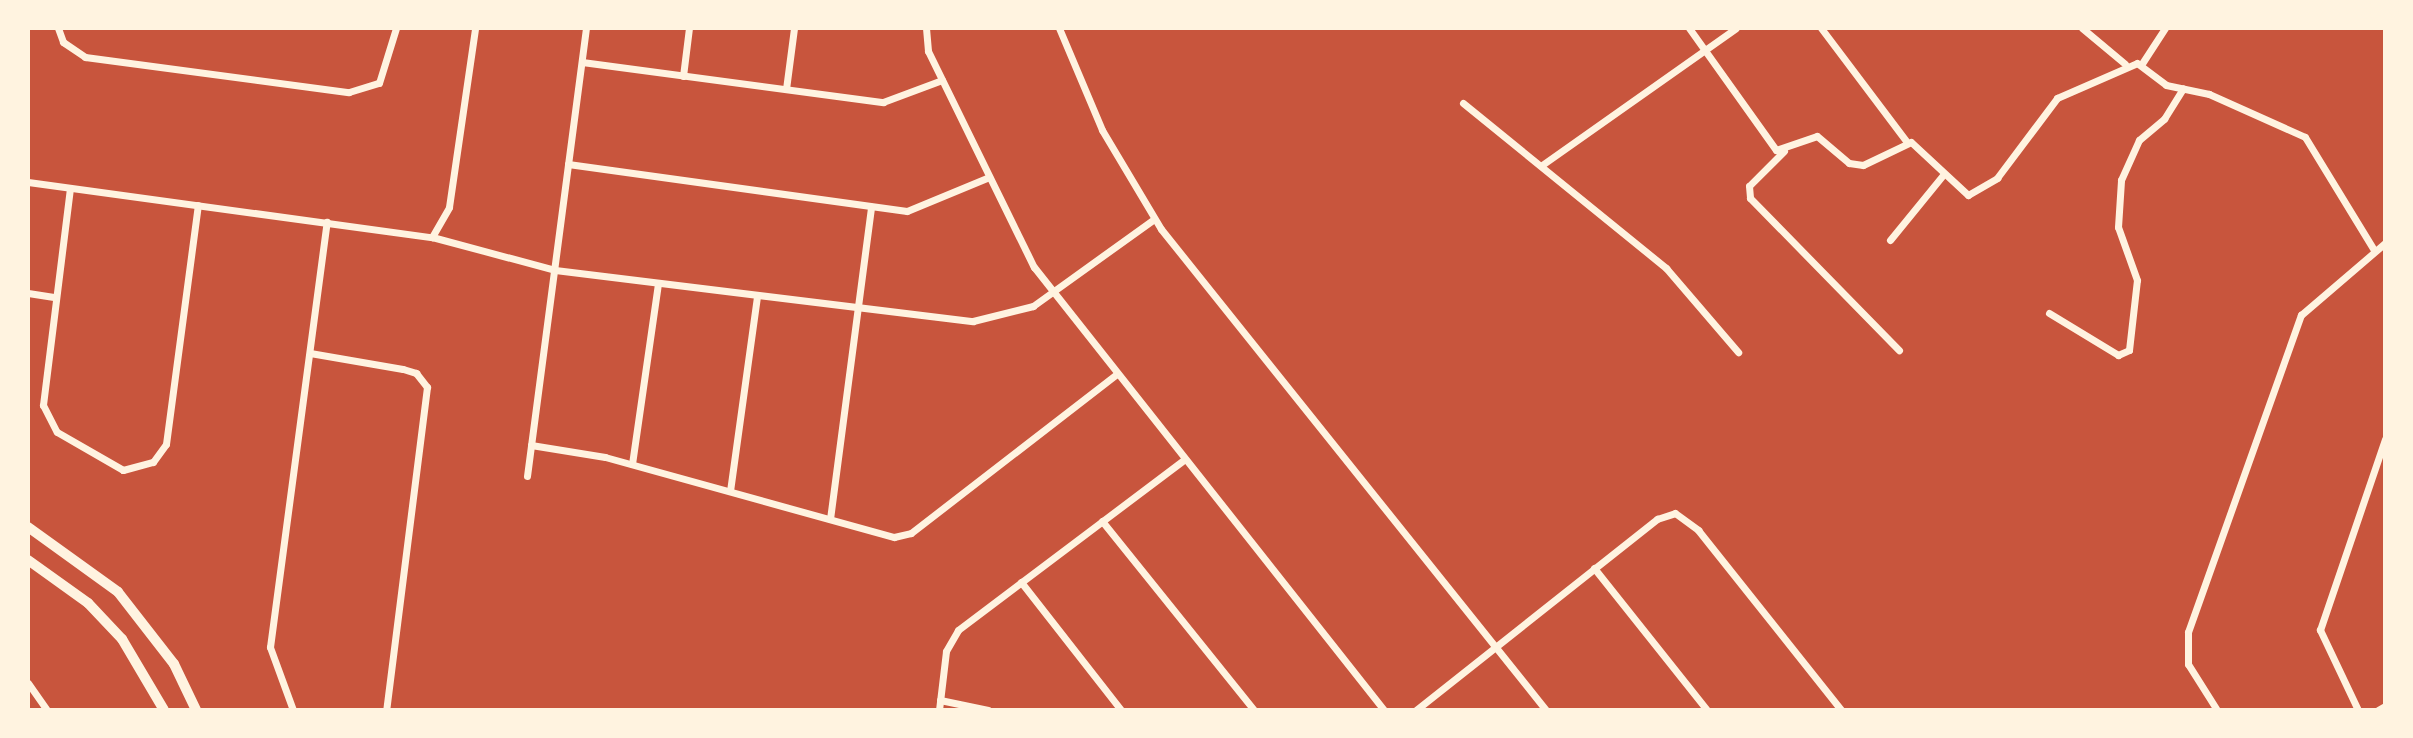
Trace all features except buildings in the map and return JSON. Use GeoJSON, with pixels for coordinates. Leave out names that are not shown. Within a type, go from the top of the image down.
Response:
{"type":"FeatureCollection","features":[{"type":"Feature","properties":{"kind":"street"},"geometry":{"type":"LineString","coordinates":[[58,28],[63,42],[85,57],[349,92],[379,83],[396,28]]}},
{"type":"Feature","properties":{"kind":"street"},"geometry":{"type":"LineString","coordinates":[[432,237],[449,207],[475,28]]}},
{"type":"Feature","properties":{"kind":"street"},"geometry":{"type":"LineString","coordinates":[[527,476],[586,28]]}},
{"type":"Feature","properties":{"kind":"street"},"geometry":{"type":"LineString","coordinates":[[683,76],[689,28]]}},
{"type":"Feature","properties":{"kind":"street"},"geometry":{"type":"LineString","coordinates":[[786,89],[794,28]]}},
{"type":"Feature","properties":{"kind":"street"},"geometry":{"type":"LineString","coordinates":[[926,28],[942,80],[989,177],[1054,294],[1384,710]]}},
{"type":"Feature","properties":{"kind":"street"},"geometry":{"type":"LineString","coordinates":[[1059,28],[1075,78],[1154,219],[1546,710]]}},
{"type":"Feature","properties":{"kind":"street"},"geometry":{"type":"LineString","coordinates":[[1689,28],[1769,141],[1784,151]]}},
{"type":"Feature","properties":{"kind":"street"},"geometry":{"type":"LineString","coordinates":[[1542,165],[1736,28]]}},
{"type":"Feature","properties":{"kind":"street"},"geometry":{"type":"LineString","coordinates":[[1821,28],[1906,141],[1964,194],[1986,190],[2057,98],[2125,64],[2141,65],[2166,85],[2183,88],[2305,138],[2374,250]]}},
{"type":"Feature","properties":{"kind":"street"},"geometry":{"type":"LineString","coordinates":[[2082,28],[2125,64]]}},
{"type":"Feature","properties":{"kind":"street"},"geometry":{"type":"LineString","coordinates":[[2141,65],[2165,28]]}},
{"type":"Feature","properties":{"kind":"street"},"geometry":{"type":"LineString","coordinates":[[582,62],[883,102],[942,80]]}},
{"type":"Feature","properties":{"kind":"street"},"geometry":{"type":"LineString","coordinates":[[2049,313],[2118,355],[2129,350],[2137,280],[2118,227],[2121,180],[2139,140],[2164,119],[2183,88]]}},
{"type":"Feature","properties":{"kind":"street"},"geometry":{"type":"LineString","coordinates":[[1463,103],[1666,268],[1738,352]]}},
{"type":"Feature","properties":{"kind":"street"},"geometry":{"type":"LineString","coordinates":[[1899,350],[1750,198],[1749,187],[1784,151],[1817,136],[1849,163],[1863,165],[1906,141]]}},
{"type":"Feature","properties":{"kind":"street"},"geometry":{"type":"LineString","coordinates":[[568,164],[871,207],[920,209],[989,177]]}},
{"type":"Feature","properties":{"kind":"street"},"geometry":{"type":"LineString","coordinates":[[1890,240],[1943,175]]}},
{"type":"Feature","properties":{"kind":"street"},"geometry":{"type":"LineString","coordinates":[[28,182],[432,237],[555,270],[973,321],[1007,316],[1054,294],[1154,219]]}},
{"type":"Feature","properties":{"kind":"street"},"geometry":{"type":"LineString","coordinates":[[70,188],[44,387],[47,422],[123,470],[153,462],[169,425],[198,205]]}},
{"type":"Feature","properties":{"kind":"street"},"geometry":{"type":"LineString","coordinates":[[830,519],[860,309],[871,207]]}},
{"type":"Feature","properties":{"kind":"street"},"geometry":{"type":"LineString","coordinates":[[293,710],[270,647],[327,222]]}},
{"type":"Feature","properties":{"kind":"street"},"geometry":{"type":"LineString","coordinates":[[2217,710],[2188,664],[2188,632],[2301,315],[2385,243]]}},
{"type":"Feature","properties":{"kind":"street"},"geometry":{"type":"LineString","coordinates":[[632,464],[657,284]]}},
{"type":"Feature","properties":{"kind":"street"},"geometry":{"type":"LineString","coordinates":[[28,293],[54,297]]}},
{"type":"Feature","properties":{"kind":"street"},"geometry":{"type":"LineString","coordinates":[[730,491],[757,296]]}},
{"type":"Feature","properties":{"kind":"street"},"geometry":{"type":"LineString","coordinates":[[310,353],[416,373],[427,387],[386,710]]}},
{"type":"Feature","properties":{"kind":"street"},"geometry":{"type":"LineString","coordinates":[[531,445],[632,464],[894,537],[911,533],[1117,374]]}},
{"type":"Feature","properties":{"kind":"street"},"geometry":{"type":"LineString","coordinates":[[2358,710],[2320,630],[2385,439]]}},
{"type":"Feature","properties":{"kind":"street"},"geometry":{"type":"LineString","coordinates":[[939,710],[951,640],[1021,582],[1185,459]]}},
{"type":"Feature","properties":{"kind":"street"},"geometry":{"type":"LineString","coordinates":[[1416,710],[1657,519],[1685,517],[1841,710]]}},
{"type":"Feature","properties":{"kind":"street"},"geometry":{"type":"LineString","coordinates":[[1102,521],[1254,710]]}},
{"type":"Feature","properties":{"kind":"street"},"geometry":{"type":"LineString","coordinates":[[28,527],[118,592],[174,664],[196,710]]}},
{"type":"Feature","properties":{"kind":"street"},"geometry":{"type":"LineString","coordinates":[[28,560],[88,603],[122,639],[163,710]]}},
{"type":"Feature","properties":{"kind":"street"},"geometry":{"type":"LineString","coordinates":[[1594,568],[1707,710]]}},
{"type":"Feature","properties":{"kind":"street"},"geometry":{"type":"LineString","coordinates":[[1021,582],[1121,710]]}},
{"type":"Feature","properties":{"kind":"street"},"geometry":{"type":"LineString","coordinates":[[28,683],[47,710]]}},
{"type":"Feature","properties":{"kind":"street"},"geometry":{"type":"LineString","coordinates":[[940,700],[988,710]]}},
{"type":"Feature","properties":{"kind":"street"},"geometry":{"type":"LineString","coordinates":[[2378,710],[2385,706]]}}]}
